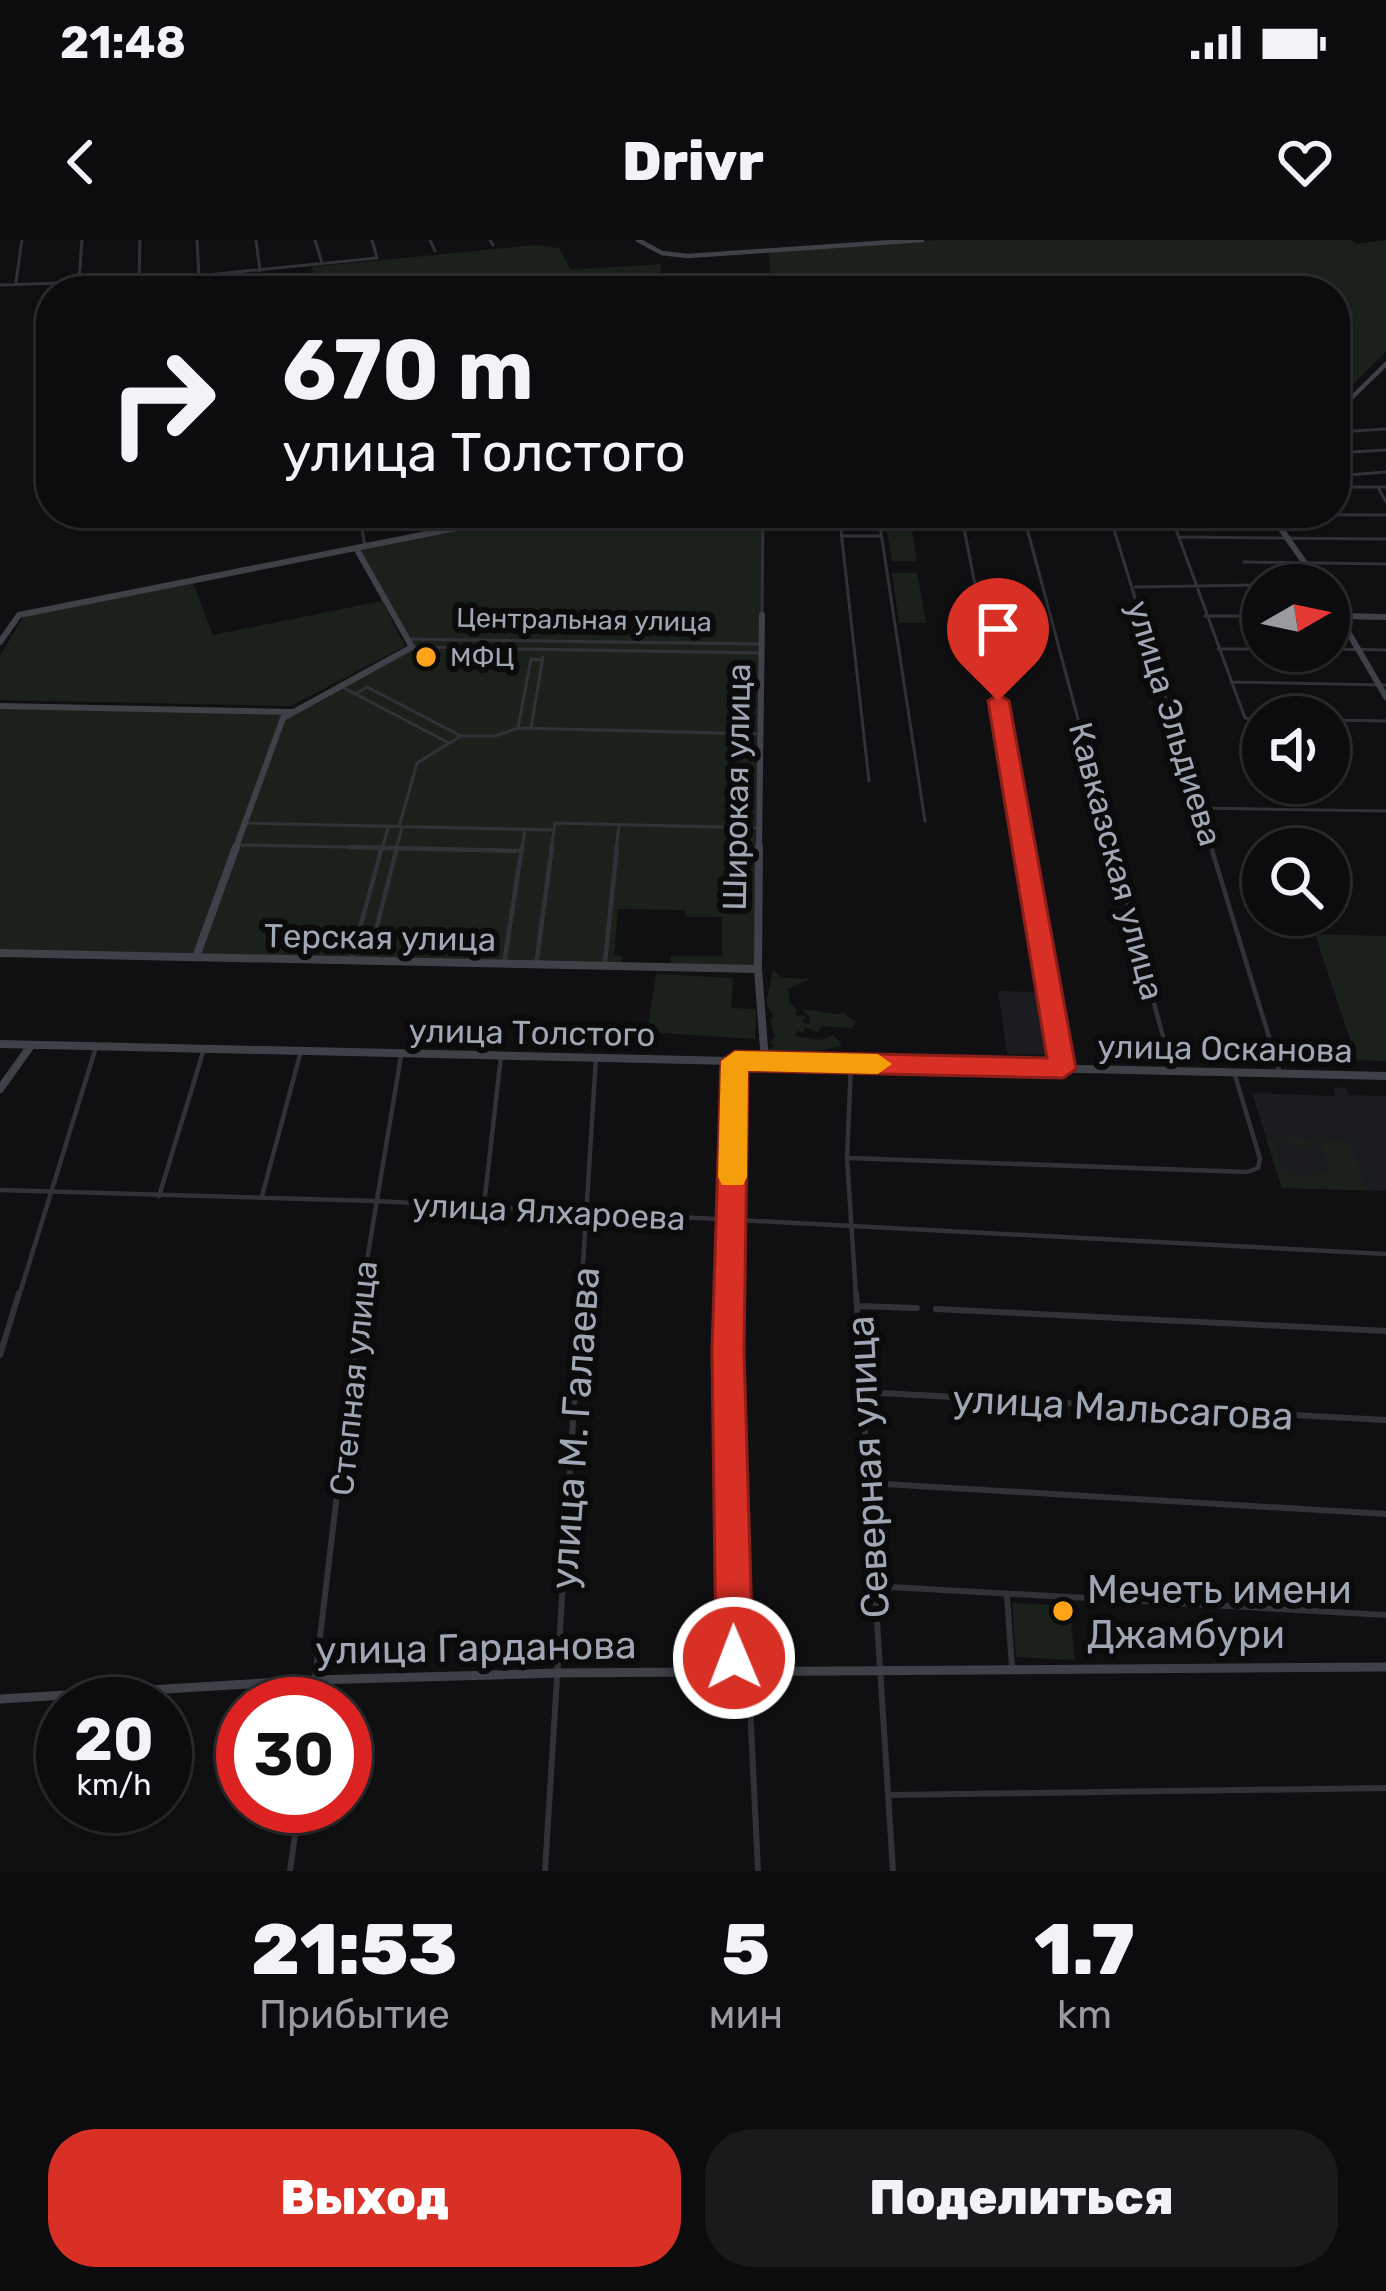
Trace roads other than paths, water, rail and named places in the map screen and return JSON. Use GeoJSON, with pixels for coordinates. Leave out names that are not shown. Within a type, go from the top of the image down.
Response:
{"type":"FeatureCollection","features":[{"type":"Feature","properties":{"kind":"street"},"geometry":{"type":"LineString","coordinates":[[16,284],[22,240]]}},
{"type":"Feature","properties":{"kind":"street"},"geometry":{"type":"LineString","coordinates":[[79,276],[82,240]]}},
{"type":"Feature","properties":{"kind":"street"},"geometry":{"type":"LineString","coordinates":[[139,276],[140,240]]}},
{"type":"Feature","properties":{"kind":"street"},"geometry":{"type":"LineString","coordinates":[[197,240],[199,276],[377,258],[372,240]]}},
{"type":"Feature","properties":{"kind":"street"},"geometry":{"type":"LineString","coordinates":[[256,240],[260,271]]}},
{"type":"Feature","properties":{"kind":"street"},"geometry":{"type":"LineString","coordinates":[[315,240],[322,264]]}},
{"type":"Feature","properties":{"kind":"street"},"geometry":{"type":"LineString","coordinates":[[430,240],[435,251]]}},
{"type":"Feature","properties":{"kind":"street"},"geometry":{"type":"LineString","coordinates":[[638,240],[670,254],[922,240]]}},
{"type":"Feature","properties":{"kind":"street"},"geometry":{"type":"LineString","coordinates":[[0,285],[36,283]]}},
{"type":"Feature","properties":{"kind":"street"},"geometry":{"type":"LineString","coordinates":[[1350,399],[1386,364]]}},
{"type":"Feature","properties":{"kind":"street"},"geometry":{"type":"LineString","coordinates":[[1350,431],[1386,429]]}},
{"type":"Feature","properties":{"kind":"street"},"geometry":{"type":"LineString","coordinates":[[1350,452],[1386,450]]}},
{"type":"Feature","properties":{"kind":"street"},"geometry":{"type":"LineString","coordinates":[[1350,475],[1386,472]]}},
{"type":"Feature","properties":{"kind":"street"},"geometry":{"type":"LineString","coordinates":[[1350,487],[1386,487]]}},
{"type":"Feature","properties":{"kind":"street"},"geometry":{"type":"LineString","coordinates":[[1378,487],[1386,502]]}},
{"type":"Feature","properties":{"kind":"street"},"geometry":{"type":"LineString","coordinates":[[1350,514],[1386,515]]}},
{"type":"Feature","properties":{"kind":"street"},"geometry":{"type":"LineString","coordinates":[[360,528],[361,547]]}},
{"type":"Feature","properties":{"kind":"street"},"geometry":{"type":"LineString","coordinates":[[0,642],[19,615],[457,528]]}},
{"type":"Feature","properties":{"kind":"street","name":"Широкая улица"},"geometry":{"type":"LineString","coordinates":[[763,528],[758,969],[765,1061]]}},
{"type":"Feature","properties":{"kind":"street"},"geometry":{"type":"LineString","coordinates":[[841,528],[869,781]]}},
{"type":"Feature","properties":{"kind":"street"},"geometry":{"type":"LineString","coordinates":[[880,528],[925,821]]}},
{"type":"Feature","properties":{"kind":"street"},"geometry":{"type":"LineString","coordinates":[[964,528],[1032,876],[1063,1069]]}},
{"type":"Feature","properties":{"kind":"street","name":"Кавказская улица"},"geometry":{"type":"LineString","coordinates":[[1027,528],[1172,1071]]}},
{"type":"Feature","properties":{"kind":"street","name":"улица Эльдиева"},"geometry":{"type":"LineString","coordinates":[[1114,528],[1280,1073]]}},
{"type":"Feature","properties":{"kind":"street"},"geometry":{"type":"LineString","coordinates":[[1175,528],[1242,710]]}},
{"type":"Feature","properties":{"kind":"street"},"geometry":{"type":"LineString","coordinates":[[1281,528],[1304,563]]}},
{"type":"Feature","properties":{"kind":"street"},"geometry":{"type":"LineString","coordinates":[[842,536],[881,536]]}},
{"type":"Feature","properties":{"kind":"street"},"geometry":{"type":"LineString","coordinates":[[1178,537],[1386,539]]}},
{"type":"Feature","properties":{"kind":"street","name":"Центральная улица"},"geometry":{"type":"LineString","coordinates":[[361,547],[412,647]]}},
{"type":"Feature","properties":{"kind":"street"},"geometry":{"type":"LineString","coordinates":[[1244,562],[1386,564]]}},
{"type":"Feature","properties":{"kind":"street"},"geometry":{"type":"LineString","coordinates":[[1135,587],[1242,586]]}},
{"type":"Feature","properties":{"kind":"street"},"geometry":{"type":"LineString","coordinates":[[1205,616],[1242,616]]}},
{"type":"Feature","properties":{"kind":"street"},"geometry":{"type":"LineString","coordinates":[[1350,616],[1386,617]]}},
{"type":"Feature","properties":{"kind":"street"},"geometry":{"type":"LineString","coordinates":[[1350,633],[1386,697]]}},
{"type":"Feature","properties":{"kind":"street","name":"Центральная улица"},"geometry":{"type":"LineString","coordinates":[[406,638],[761,649]]}},
{"type":"Feature","properties":{"kind":"street","name":"Центральная улица"},"geometry":{"type":"LineString","coordinates":[[282,715],[412,647],[761,649]]}},
{"type":"Feature","properties":{"kind":"street"},"geometry":{"type":"LineString","coordinates":[[1218,649],[1242,649]]}},
{"type":"Feature","properties":{"kind":"street"},"geometry":{"type":"LineString","coordinates":[[531,728],[544,650]]}},
{"type":"Feature","properties":{"kind":"street"},"geometry":{"type":"LineString","coordinates":[[1350,650],[1386,650]]}},
{"type":"Feature","properties":{"kind":"street"},"geometry":{"type":"LineString","coordinates":[[518,728],[531,659],[542,659]]}},
{"type":"Feature","properties":{"kind":"street"},"geometry":{"type":"LineString","coordinates":[[1231,682],[1383,685]]}},
{"type":"Feature","properties":{"kind":"street"},"geometry":{"type":"LineString","coordinates":[[342,687],[449,743]]}},
{"type":"Feature","properties":{"kind":"street"},"geometry":{"type":"LineString","coordinates":[[355,694],[368,687],[461,736],[495,736],[518,728],[760,734]]}},
{"type":"Feature","properties":{"kind":"street"},"geometry":{"type":"LineString","coordinates":[[0,706],[282,715],[196,957]]}},
{"type":"Feature","properties":{"kind":"street"},"geometry":{"type":"LineString","coordinates":[[1350,720],[1386,721]]}},
{"type":"Feature","properties":{"kind":"street"},"geometry":{"type":"LineString","coordinates":[[354,950],[371,946],[417,763],[461,736]]}},
{"type":"Feature","properties":{"kind":"street"},"geometry":{"type":"LineString","coordinates":[[1200,808],[1386,811]]}},
{"type":"Feature","properties":{"kind":"street"},"geometry":{"type":"LineString","coordinates":[[245,823],[526,830],[619,825],[759,828]]}},
{"type":"Feature","properties":{"kind":"street"},"geometry":{"type":"LineString","coordinates":[[605,967],[619,825]]}},
{"type":"Feature","properties":{"kind":"street"},"geometry":{"type":"LineString","coordinates":[[351,961],[388,826]]}},
{"type":"Feature","properties":{"kind":"street"},"geometry":{"type":"LineString","coordinates":[[536,965],[555,827]]}},
{"type":"Feature","properties":{"kind":"street"},"geometry":{"type":"LineString","coordinates":[[504,964],[526,830]]}},
{"type":"Feature","properties":{"kind":"street"},"geometry":{"type":"LineString","coordinates":[[237,845],[522,851]]}},
{"type":"Feature","properties":{"kind":"street","name":"Терская улица"},"geometry":{"type":"LineString","coordinates":[[0,952],[758,969]]}},
{"type":"Feature","properties":{"kind":"street","name":"улица Толстого"},"geometry":{"type":"LineString","coordinates":[[0,1044],[1063,1069]]}},
{"type":"Feature","properties":{"kind":"street"},"geometry":{"type":"LineString","coordinates":[[0,1089],[31,1046]]}},
{"type":"Feature","properties":{"kind":"street"},"geometry":{"type":"LineString","coordinates":[[0,1355],[96,1047]]}},
{"type":"Feature","properties":{"kind":"street"},"geometry":{"type":"LineString","coordinates":[[159,1196],[204,1049]]}},
{"type":"Feature","properties":{"kind":"street"},"geometry":{"type":"LineString","coordinates":[[261,1199],[301,1051]]}},
{"type":"Feature","properties":{"kind":"street","name":"Степная улица"},"geometry":{"type":"LineString","coordinates":[[314,1677],[375,1201],[402,1053]]}},
{"type":"Feature","properties":{"kind":"street"},"geometry":{"type":"LineString","coordinates":[[483,1207],[501,1056]]}},
{"type":"Feature","properties":{"kind":"street","name":"улица М. Галаева"},"geometry":{"type":"LineString","coordinates":[[545,1871],[596,1058]]}},
{"type":"Feature","properties":{"kind":"street"},"geometry":{"type":"LineString","coordinates":[[735,1061],[728,1351],[734,1658],[749,1684],[755,1734],[758,1871]]}},
{"type":"Feature","properties":{"kind":"street","name":"Северная улица"},"geometry":{"type":"LineString","coordinates":[[851,1063],[846,1101],[848,1158],[893,1871]]}},
{"type":"Feature","properties":{"kind":"street","name":"улица Осканова"},"geometry":{"type":"LineString","coordinates":[[1063,1069],[1386,1076]]}},
{"type":"Feature","properties":{"kind":"street"},"geometry":{"type":"LineString","coordinates":[[848,1158],[1247,1172],[1258,1168],[1261,1159],[1234,1072]]}},
{"type":"Feature","properties":{"kind":"street","name":"улица Ялхароева"},"geometry":{"type":"LineString","coordinates":[[0,1190],[375,1201],[1386,1254]]}},
{"type":"Feature","properties":{"kind":"street"},"geometry":{"type":"LineString","coordinates":[[858,1306],[917,1308]]}},
{"type":"Feature","properties":{"kind":"street"},"geometry":{"type":"LineString","coordinates":[[937,1309],[1386,1331]]}},
{"type":"Feature","properties":{"kind":"street","name":"улица Мальсагова"},"geometry":{"type":"LineString","coordinates":[[861,1392],[1386,1420]]}},
{"type":"Feature","properties":{"kind":"street"},"geometry":{"type":"LineString","coordinates":[[868,1483],[1386,1514]]}},
{"type":"Feature","properties":{"kind":"street"},"geometry":{"type":"LineString","coordinates":[[873,1586],[1386,1616]]}},
{"type":"Feature","properties":{"kind":"street"},"geometry":{"type":"LineString","coordinates":[[1007,1596],[1012,1669]]}},
{"type":"Feature","properties":{"kind":"street","name":"улица Гарданова"},"geometry":{"type":"LineString","coordinates":[[372,1678],[878,1669],[1386,1667]]}},
{"type":"Feature","properties":{"kind":"street","name":"улица Гарданова"},"geometry":{"type":"LineString","coordinates":[[0,1699],[216,1686]]}},
{"type":"Feature","properties":{"kind":"street"},"geometry":{"type":"LineString","coordinates":[[887,1795],[1386,1788]]}},
{"type":"Feature","properties":{"kind":"street"},"geometry":{"type":"LineString","coordinates":[[290,1871],[295,1833]]}},
{"type":"Feature","properties":{"kind":"place","name":"МФЦ"},"geometry":{"type":"Point","coordinates":[426,657]}},
{"type":"Feature","properties":{"kind":"place","name":"Мечеть имени Джамбури"},"geometry":{"type":"Point","coordinates":[1063,1611]}}]}
